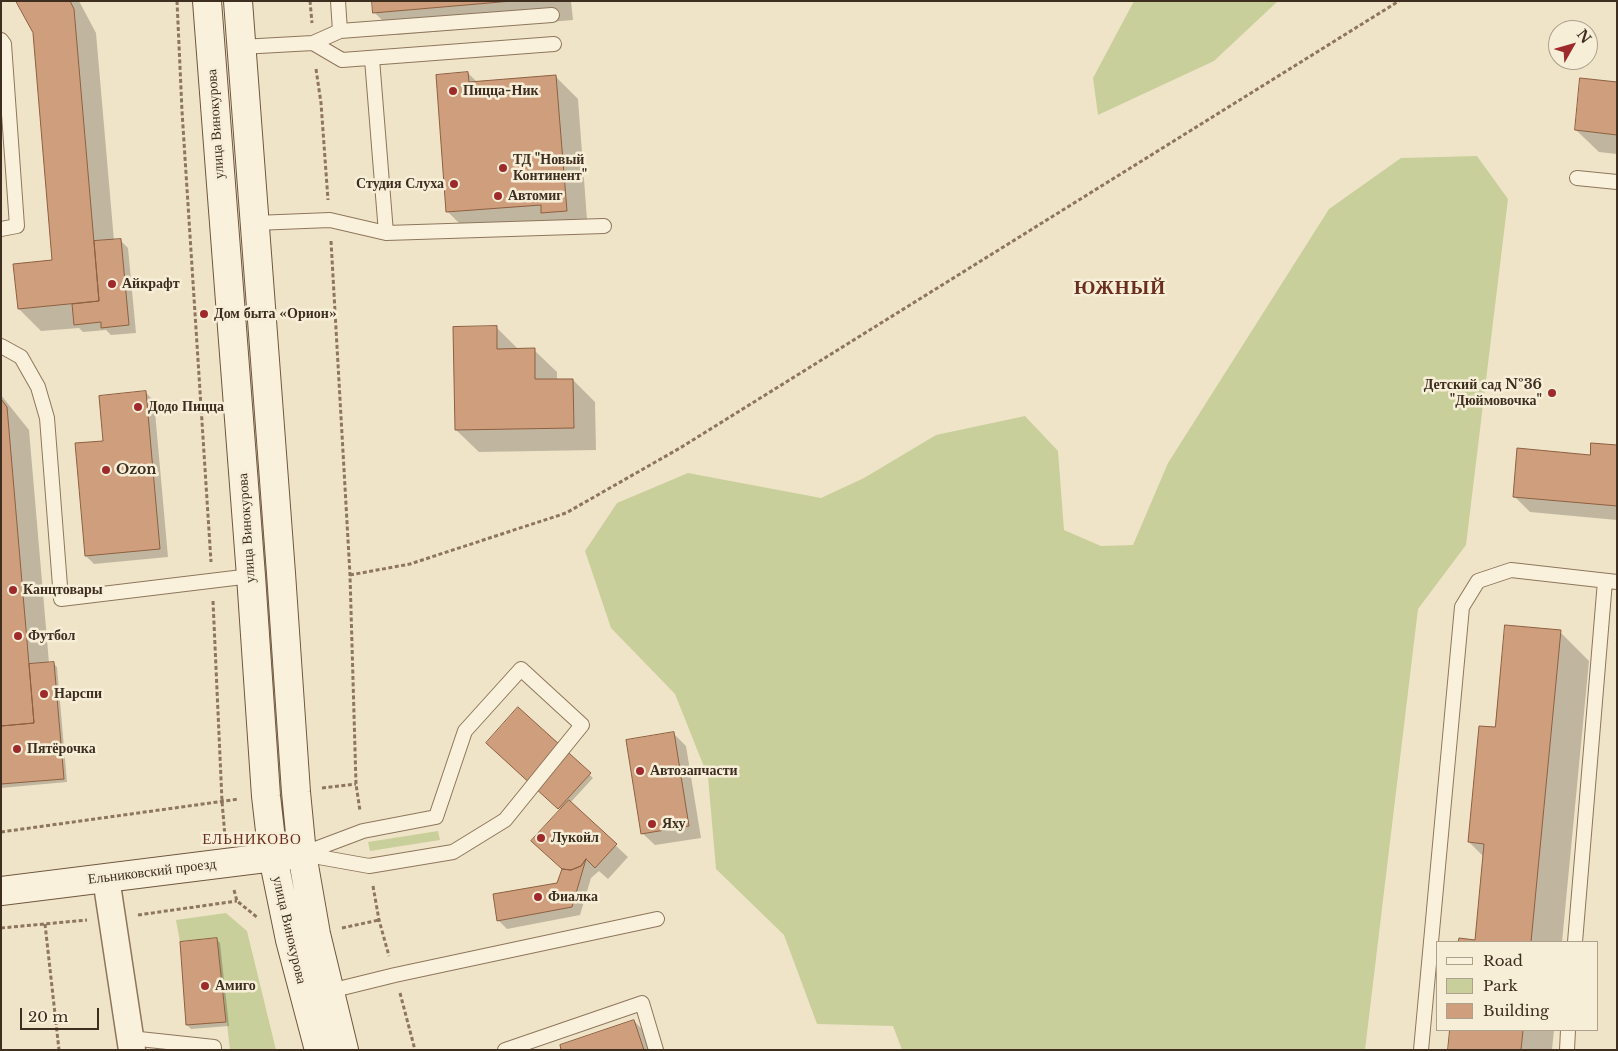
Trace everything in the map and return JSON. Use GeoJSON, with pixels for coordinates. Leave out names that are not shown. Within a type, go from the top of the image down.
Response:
{"type":"FeatureCollection","features":[{"type":"Feature","properties":{"kind":"main road","name":"улица Винокурова"},"geometry":{"type":"LineString","coordinates":[[207,1],[266,796],[273,857],[290,940],[319,1050]]}},
{"type":"Feature","properties":{"kind":"main road","name":"улица Винокурова"},"geometry":{"type":"LineString","coordinates":[[238,1],[302,854],[316,934],[344,1050]]}},
{"type":"Feature","properties":{"kind":"main road","name":"Ельниковский проезд"},"geometry":{"type":"LineString","coordinates":[[1,891],[302,854]]}},
{"type":"Feature","properties":{"kind":"street"},"geometry":{"type":"LineString","coordinates":[[106,878],[131,1044]]}},
{"type":"Feature","properties":{"kind":"lane"},"geometry":{"type":"LineString","coordinates":[[338,1],[340,31]]}},
{"type":"Feature","properties":{"kind":"lane"},"geometry":{"type":"LineString","coordinates":[[241,47],[313,43],[340,31],[552,15]]}},
{"type":"Feature","properties":{"kind":"lane"},"geometry":{"type":"LineString","coordinates":[[1,40],[4,44],[17,226],[1,229]]}},
{"type":"Feature","properties":{"kind":"lane"},"geometry":{"type":"LineString","coordinates":[[313,43],[342,60],[554,44]]}},
{"type":"Feature","properties":{"kind":"lane"},"geometry":{"type":"LineString","coordinates":[[372,59],[386,233]]}},
{"type":"Feature","properties":{"kind":"lane"},"geometry":{"type":"LineString","coordinates":[[1578,178],[1617,182]]}},
{"type":"Feature","properties":{"kind":"lane"},"geometry":{"type":"LineString","coordinates":[[255,223],[330,220],[386,233],[604,226]]}},
{"type":"Feature","properties":{"kind":"lane"},"geometry":{"type":"LineString","coordinates":[[1,346],[21,357],[38,387],[48,418],[60,599],[251,576]]}},
{"type":"Feature","properties":{"kind":"lane"},"geometry":{"type":"LineString","coordinates":[[1421,1050],[1462,608],[1478,581],[1511,570],[1611,582],[1575,941]]}},
{"type":"Feature","properties":{"kind":"lane"},"geometry":{"type":"LineString","coordinates":[[521,669],[582,725],[504,820],[453,852],[369,866],[302,854],[363,831],[436,817],[466,731],[521,669]]}},
{"type":"Feature","properties":{"kind":"lane"},"geometry":{"type":"LineString","coordinates":[[330,991],[395,974],[657,919]]}},
{"type":"Feature","properties":{"kind":"lane"},"geometry":{"type":"LineString","coordinates":[[505,1050],[642,1003],[656,1050]]}},
{"type":"Feature","properties":{"kind":"lane"},"geometry":{"type":"LineString","coordinates":[[1567,1050],[1568,1031]]}},
{"type":"Feature","properties":{"kind":"lane"},"geometry":{"type":"LineString","coordinates":[[131,1044],[214,1047],[214,1050]]}},
{"type":"Feature","properties":{"kind":"path"},"geometry":{"type":"LineString","coordinates":[[177,1],[182,112],[212,580],[222,801],[228,862],[237,901],[258,918],[260,927]]}},
{"type":"Feature","properties":{"kind":"path"},"geometry":{"type":"LineString","coordinates":[[310,1],[313,43],[321,103],[330,220],[350,575],[356,784],[363,831]]}},
{"type":"Feature","properties":{"kind":"path"},"geometry":{"type":"LineString","coordinates":[[350,575],[410,564],[566,513],[680,448],[1399,1]]}},
{"type":"Feature","properties":{"kind":"path"},"geometry":{"type":"LineString","coordinates":[[296,792],[356,784]]}},
{"type":"Feature","properties":{"kind":"path"},"geometry":{"type":"LineString","coordinates":[[1,832],[266,796]]}},
{"type":"Feature","properties":{"kind":"path"},"geometry":{"type":"LineString","coordinates":[[369,866],[379,920],[415,1050]]}},
{"type":"Feature","properties":{"kind":"path"},"geometry":{"type":"LineString","coordinates":[[1,928],[112,918],[237,901]]}},
{"type":"Feature","properties":{"kind":"path"},"geometry":{"type":"LineString","coordinates":[[45,924],[59,1050]]}},
{"type":"Feature","properties":{"kind":"green space"},"geometry":{"type":"Polygon","coordinates":[[[1134,1],[1278,1],[1214,61],[1098,115],[1093,78],[1134,1]]]}},
{"type":"Feature","properties":{"kind":"green space"},"geometry":{"type":"Polygon","coordinates":[[[1477,156],[1508,199],[1466,545],[1418,609],[1365,1050],[902,1050],[893,1026],[817,1024],[784,935],[716,869],[708,777],[675,694],[611,628],[585,551],[617,503],[688,473],[821,498],[864,478],[936,435],[1025,416],[1058,451],[1064,530],[1101,546],[1133,545],[1168,463],[1329,209],[1401,158],[1477,156]]]}},
{"type":"Feature","properties":{"kind":"green space"},"geometry":{"type":"Polygon","coordinates":[[[438,831],[440,840],[370,851],[368,842],[438,831]]]}},
{"type":"Feature","properties":{"kind":"green space"},"geometry":{"type":"Polygon","coordinates":[[[226,913],[247,931],[276,1050],[230,1050],[217,938],[180,942],[176,920],[226,913]]]}},
{"type":"Feature","properties":{"kind":"building"},"geometry":{"type":"Polygon","coordinates":[[[16,1],[70,1],[74,9],[99,301],[18,309],[13,264],[52,260],[33,33],[16,1]]]}},
{"type":"Feature","properties":{"kind":"building"},"geometry":{"type":"Polygon","coordinates":[[[372,1],[512,1],[373,13],[372,1]]]}},
{"type":"Feature","properties":{"kind":"building","name":"ТД \"Новый Континент\""},"geometry":{"type":"Polygon","coordinates":[[[468,72],[469,82],[556,75],[567,211],[541,213],[541,205],[446,212],[436,75],[468,72]]]}},
{"type":"Feature","properties":{"kind":"building"},"geometry":{"type":"Polygon","coordinates":[[[1580,78],[1617,82],[1617,135],[1575,130],[1580,78]]]}},
{"type":"Feature","properties":{"kind":"building"},"geometry":{"type":"Polygon","coordinates":[[[121,239],[129,325],[101,328],[101,322],[74,325],[72,304],[99,301],[94,241],[121,239]]]}},
{"type":"Feature","properties":{"kind":"building"},"geometry":{"type":"Polygon","coordinates":[[[497,326],[497,349],[535,348],[535,379],[573,379],[574,428],[455,430],[453,327],[497,326]]]}},
{"type":"Feature","properties":{"kind":"building"},"geometry":{"type":"Polygon","coordinates":[[[146,391],[160,549],[85,556],[75,443],[103,441],[99,396],[146,391]]]}},
{"type":"Feature","properties":{"kind":"building"},"geometry":{"type":"Polygon","coordinates":[[[1,399],[7,407],[34,723],[1,726],[1,399]]]}},
{"type":"Feature","properties":{"kind":"building"},"geometry":{"type":"Polygon","coordinates":[[[1591,443],[1617,445],[1617,506],[1513,497],[1517,448],[1590,455],[1591,443]]]}},
{"type":"Feature","properties":{"kind":"building"},"geometry":{"type":"Polygon","coordinates":[[[1505,625],[1561,630],[1531,941],[1458,941],[1459,938],[1475,940],[1484,844],[1468,842],[1479,726],[1495,727],[1505,625]]]}},
{"type":"Feature","properties":{"kind":"building","name":"Нарспи"},"geometry":{"type":"Polygon","coordinates":[[[54,662],[64,779],[1,784],[1,726],[34,723],[29,664],[54,662]]]}},
{"type":"Feature","properties":{"kind":"building"},"geometry":{"type":"Polygon","coordinates":[[[518,707],[591,773],[558,809],[486,743],[518,707]]]}},
{"type":"Feature","properties":{"kind":"building"},"geometry":{"type":"Polygon","coordinates":[[[674,732],[689,826],[641,834],[626,740],[674,732]]]}},
{"type":"Feature","properties":{"kind":"building"},"geometry":{"type":"Polygon","coordinates":[[[569,800],[617,844],[595,868],[586,859],[581,866],[571,870],[562,869],[531,841],[569,800]]]}},
{"type":"Feature","properties":{"kind":"building"},"geometry":{"type":"Polygon","coordinates":[[[586,859],[572,907],[497,921],[493,894],[557,883],[562,869],[571,870],[581,866],[586,859]]]}},
{"type":"Feature","properties":{"kind":"building"},"geometry":{"type":"Polygon","coordinates":[[[217,938],[226,1022],[186,1025],[180,942],[217,938]]]}},
{"type":"Feature","properties":{"kind":"building"},"geometry":{"type":"Polygon","coordinates":[[[634,1020],[644,1050],[561,1050],[560,1045],[634,1020]]]}},
{"type":"Feature","properties":{"kind":"building"},"geometry":{"type":"Polygon","coordinates":[[[1450,1031],[1523,1031],[1521,1050],[1448,1050],[1450,1031]]]}},
{"type":"Feature","properties":{"kind":"place","name":"Пицца-Ник"},"geometry":{"type":"Point","coordinates":[453,91]}},
{"type":"Feature","properties":{"kind":"place","name":"ТД \"Новый Континент\""},"geometry":{"type":"Point","coordinates":[503,168]}},
{"type":"Feature","properties":{"kind":"place","name":"Студия Слуха"},"geometry":{"type":"Point","coordinates":[454,184]}},
{"type":"Feature","properties":{"kind":"place","name":"Автомиг"},"geometry":{"type":"Point","coordinates":[498,196]}},
{"type":"Feature","properties":{"kind":"place","name":"Айкрафт"},"geometry":{"type":"Point","coordinates":[112,284]}},
{"type":"Feature","properties":{"kind":"place","name":"Дом быта «Орион»"},"geometry":{"type":"Point","coordinates":[204,314]}},
{"type":"Feature","properties":{"kind":"place","name":"Детский сад №36 \"Дюймовочка\""},"geometry":{"type":"Point","coordinates":[1552,393]}},
{"type":"Feature","properties":{"kind":"place","name":"Додо Пицца"},"geometry":{"type":"Point","coordinates":[138,407]}},
{"type":"Feature","properties":{"kind":"place","name":"Ozon"},"geometry":{"type":"Point","coordinates":[106,470]}},
{"type":"Feature","properties":{"kind":"place","name":"Канцтовары"},"geometry":{"type":"Point","coordinates":[13,590]}},
{"type":"Feature","properties":{"kind":"place","name":"Футбол"},"geometry":{"type":"Point","coordinates":[18,636]}},
{"type":"Feature","properties":{"kind":"place","name":"Нарспи"},"geometry":{"type":"Point","coordinates":[44,694]}},
{"type":"Feature","properties":{"kind":"place","name":"Пятёрочка"},"geometry":{"type":"Point","coordinates":[17,749]}},
{"type":"Feature","properties":{"kind":"place","name":"Автозапчасти"},"geometry":{"type":"Point","coordinates":[640,771]}},
{"type":"Feature","properties":{"kind":"place","name":"Яху"},"geometry":{"type":"Point","coordinates":[652,824]}},
{"type":"Feature","properties":{"kind":"place","name":"Лукойл"},"geometry":{"type":"Point","coordinates":[541,838]}},
{"type":"Feature","properties":{"kind":"place","name":"Фиалка"},"geometry":{"type":"Point","coordinates":[538,897]}},
{"type":"Feature","properties":{"kind":"place","name":"Амиго"},"geometry":{"type":"Point","coordinates":[205,986]}},
{"type":"Feature","properties":{"kind":"district","name":"ЮЖНЫЙ"},"geometry":{"type":"Point","coordinates":[1120,289]}},
{"type":"Feature","properties":{"kind":"district","name":"ЕЛЬНИКОВО"},"geometry":{"type":"Point","coordinates":[252,840]}}]}
